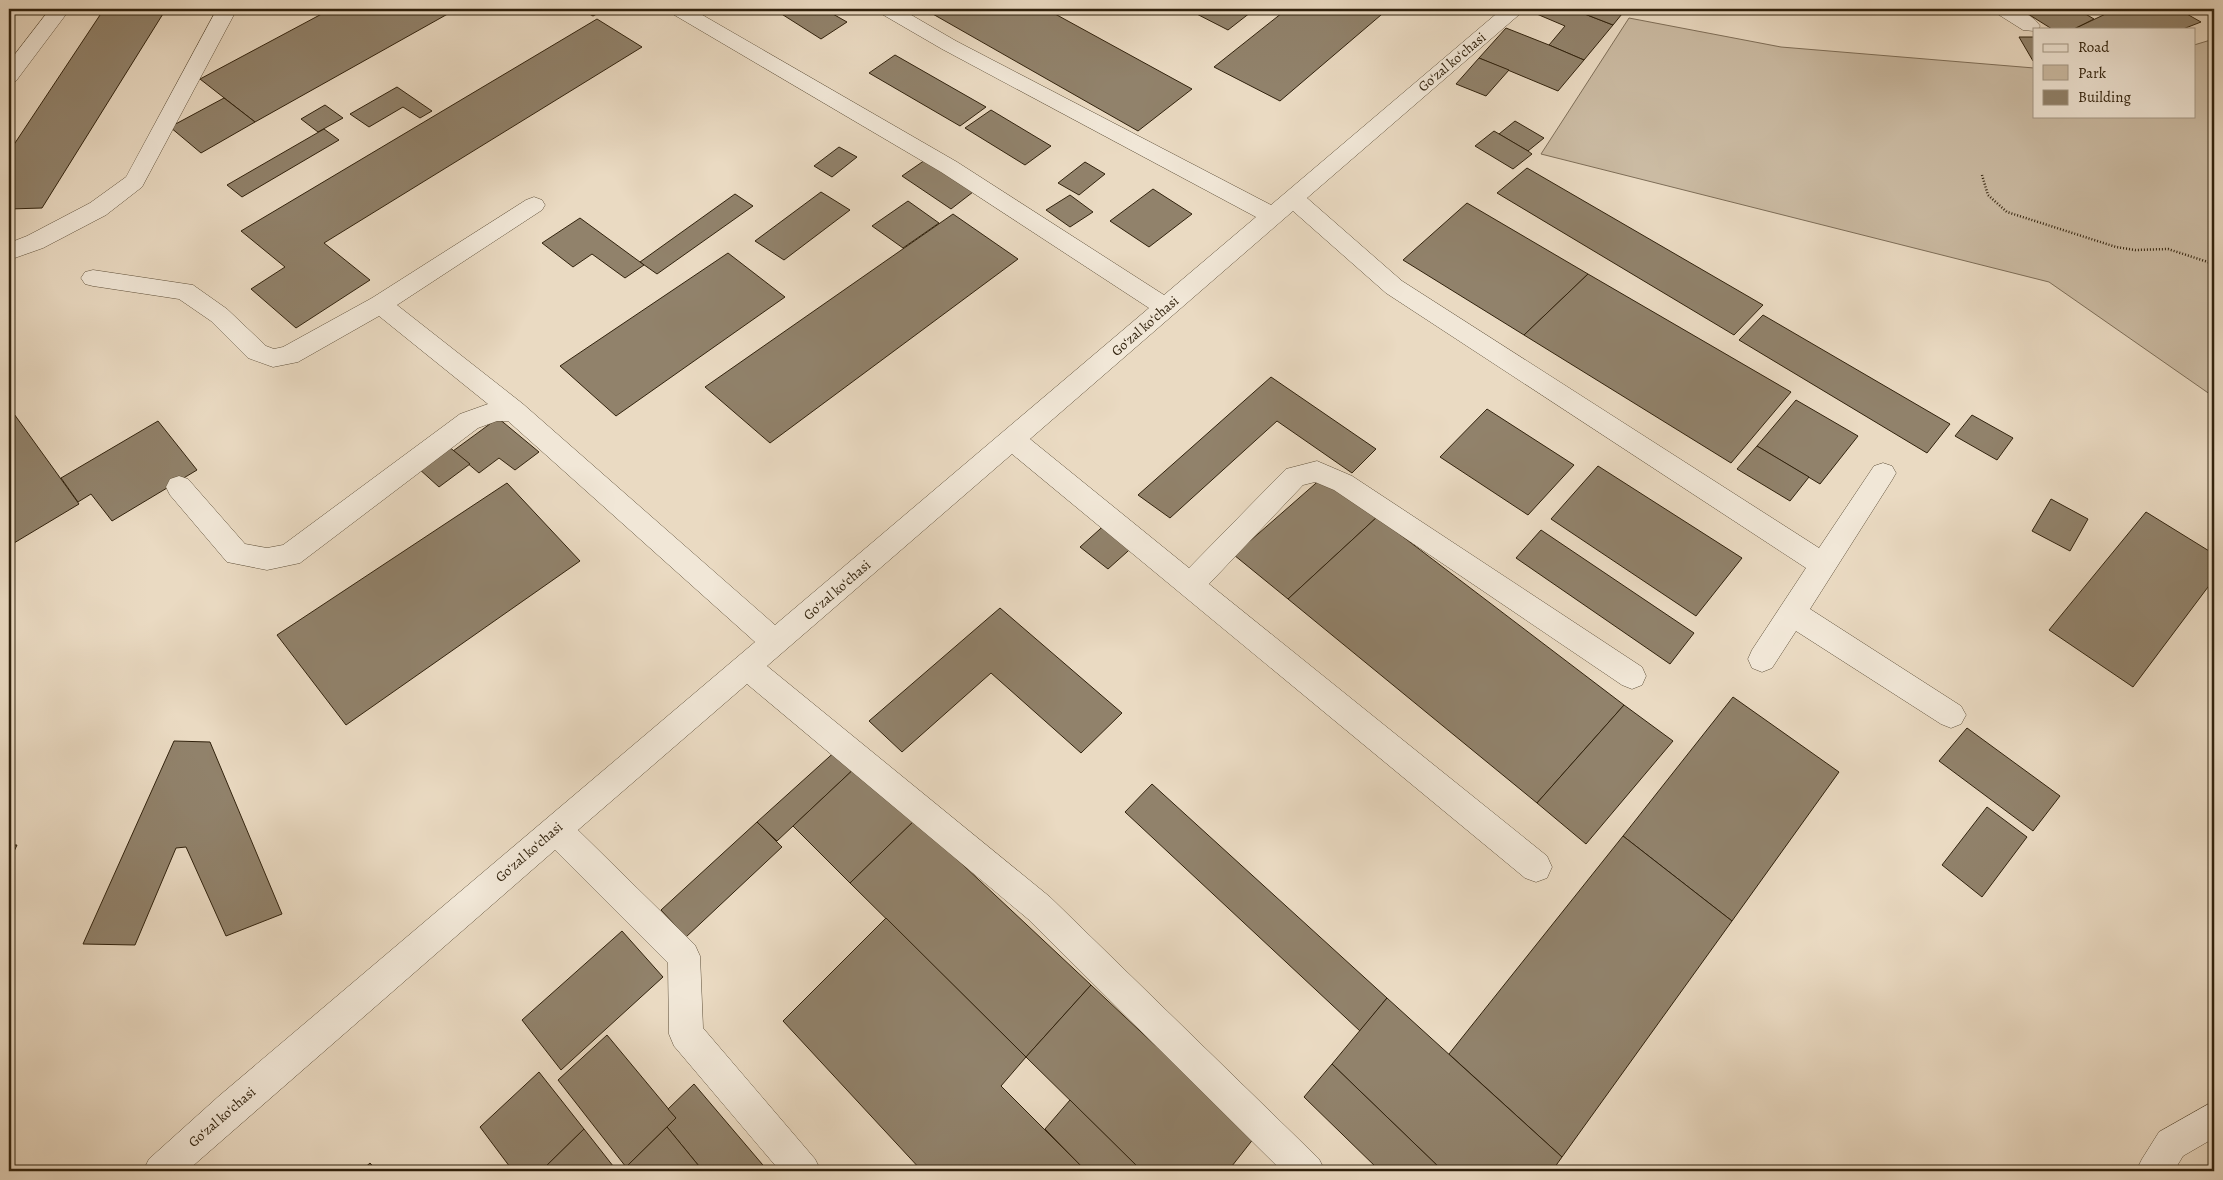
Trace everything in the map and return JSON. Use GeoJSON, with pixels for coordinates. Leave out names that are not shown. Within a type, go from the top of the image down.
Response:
{"type":"FeatureCollection","features":[{"type":"Feature","properties":{"kind":"street"},"geometry":{"type":"LineString","coordinates":[[9,76],[60,9]]}},
{"type":"Feature","properties":{"kind":"street"},"geometry":{"type":"LineString","coordinates":[[9,252],[35,242],[98,209],[134,182],[227,9]]}},
{"type":"Feature","properties":{"kind":"street"},"geometry":{"type":"LineString","coordinates":[[678,9],[949,167],[1166,308]]}},
{"type":"Feature","properties":{"kind":"street"},"geometry":{"type":"LineString","coordinates":[[887,9],[948,45],[1283,207],[1394,287],[1824,564]]}},
{"type":"Feature","properties":{"kind":"street","name":"Goʻzal koʻchasi"},"geometry":{"type":"LineString","coordinates":[[161,1171],[239,1101],[1514,9]]}},
{"type":"Feature","properties":{"kind":"street"},"geometry":{"type":"LineString","coordinates":[[2003,9],[2030,26]]}},
{"type":"Feature","properties":{"kind":"street"},"geometry":{"type":"LineString","coordinates":[[93,278],[186,291],[220,315],[257,352],[273,358],[289,355],[380,304],[534,205]]}},
{"type":"Feature","properties":{"kind":"street"},"geometry":{"type":"LineString","coordinates":[[380,304],[514,411],[776,643]]}},
{"type":"Feature","properties":{"kind":"street"},"geometry":{"type":"LineString","coordinates":[[179,487],[237,554],[266,559],[290,555],[469,422],[496,411],[514,411]]}},
{"type":"Feature","properties":{"kind":"street"},"geometry":{"type":"LineString","coordinates":[[1013,440],[1536,867]]}},
{"type":"Feature","properties":{"kind":"street"},"geometry":{"type":"LineString","coordinates":[[1190,585],[1295,476],[1317,471],[1342,483],[1632,676]]}},
{"type":"Feature","properties":{"kind":"street"},"geometry":{"type":"LineString","coordinates":[[1762,659],[1884,474]]}},
{"type":"Feature","properties":{"kind":"street"},"geometry":{"type":"LineString","coordinates":[[1792,613],[1951,715]]}},
{"type":"Feature","properties":{"kind":"street"},"geometry":{"type":"LineString","coordinates":[[747,667],[1039,908],[1307,1171]]}},
{"type":"Feature","properties":{"kind":"street"},"geometry":{"type":"LineString","coordinates":[[556,830],[684,956],[686,1034],[803,1171]]}},
{"type":"Feature","properties":{"kind":"street"},"geometry":{"type":"LineString","coordinates":[[2154,1171],[2171,1144],[2214,1118]]}},
{"type":"Feature","properties":{"kind":"path"},"geometry":{"type":"LineString","coordinates":[[1982,176],[1982,184],[1988,195],[2007,212],[2116,247],[2141,251],[2168,249],[2214,264]]}},
{"type":"Feature","properties":{"kind":"green space"},"geometry":{"type":"Polygon","coordinates":[[[1629,18],[1781,47],[2033,68],[2033,118],[2196,118],[2196,44],[2214,39],[2214,397],[2049,282],[1541,154],[1629,18]]]}},
{"type":"Feature","properties":{"kind":"building"},"geometry":{"type":"Polygon","coordinates":[[[104,9],[166,9],[42,208],[9,209],[9,152],[104,9]]]}},
{"type":"Feature","properties":{"kind":"building"},"geometry":{"type":"Polygon","coordinates":[[[331,9],[449,9],[453,11],[255,122],[200,79],[331,9]]]}},
{"type":"Feature","properties":{"kind":"building"},"geometry":{"type":"Polygon","coordinates":[[[580,9],[606,9],[593,16],[580,9]]]}},
{"type":"Feature","properties":{"kind":"building"},"geometry":{"type":"Polygon","coordinates":[[[788,9],[824,9],[847,22],[821,39],[780,13],[788,9]]]}},
{"type":"Feature","properties":{"kind":"building"},"geometry":{"type":"Polygon","coordinates":[[[924,9],[1046,9],[1192,89],[1138,131],[924,9]]]}},
{"type":"Feature","properties":{"kind":"building"},"geometry":{"type":"Polygon","coordinates":[[[1187,9],[1255,9],[1228,30],[1187,9]]]}},
{"type":"Feature","properties":{"kind":"building"},"geometry":{"type":"Polygon","coordinates":[[[1287,9],[1388,9],[1280,101],[1214,67],[1287,9]]]}},
{"type":"Feature","properties":{"kind":"building"},"geometry":{"type":"Polygon","coordinates":[[[1525,9],[1572,9],[1613,25],[1584,60],[1549,45],[1565,26],[1525,9]]]}},
{"type":"Feature","properties":{"kind":"building"},"geometry":{"type":"Polygon","coordinates":[[[1586,9],[1626,9],[1613,25],[1582,13],[1586,9]]]}},
{"type":"Feature","properties":{"kind":"building"},"geometry":{"type":"Polygon","coordinates":[[[2020,9],[2077,9],[2094,19],[2076,28],[2050,28],[2020,9]]]}},
{"type":"Feature","properties":{"kind":"building"},"geometry":{"type":"Polygon","coordinates":[[[2116,9],[2178,9],[2201,22],[2186,28],[2076,28],[2116,9]]]}},
{"type":"Feature","properties":{"kind":"building"},"geometry":{"type":"Polygon","coordinates":[[[597,19],[642,47],[324,243],[370,280],[296,328],[251,289],[285,267],[241,231],[597,19]]]}},
{"type":"Feature","properties":{"kind":"building"},"geometry":{"type":"Polygon","coordinates":[[[1506,28],[1584,60],[1558,91],[1479,58],[1506,28]]]}},
{"type":"Feature","properties":{"kind":"building"},"geometry":{"type":"Polygon","coordinates":[[[2019,37],[2033,37],[2033,61],[2019,37]]]}},
{"type":"Feature","properties":{"kind":"building"},"geometry":{"type":"Polygon","coordinates":[[[895,55],[986,107],[960,126],[869,73],[895,55]]]}},
{"type":"Feature","properties":{"kind":"building"},"geometry":{"type":"Polygon","coordinates":[[[1479,58],[1509,70],[1486,96],[1456,84],[1479,58]]]}},
{"type":"Feature","properties":{"kind":"building"},"geometry":{"type":"Polygon","coordinates":[[[397,87],[432,111],[420,118],[403,107],[369,127],[350,114],[397,87]]]}},
{"type":"Feature","properties":{"kind":"building"},"geometry":{"type":"Polygon","coordinates":[[[224,98],[255,122],[201,153],[170,127],[224,98]]]}},
{"type":"Feature","properties":{"kind":"building"},"geometry":{"type":"Polygon","coordinates":[[[325,105],[343,118],[318,132],[301,119],[325,105]]]}},
{"type":"Feature","properties":{"kind":"building"},"geometry":{"type":"Polygon","coordinates":[[[991,110],[1051,146],[1025,165],[965,128],[991,110]]]}},
{"type":"Feature","properties":{"kind":"building"},"geometry":{"type":"Polygon","coordinates":[[[1515,121],[1544,138],[1528,151],[1499,134],[1515,121]]]}},
{"type":"Feature","properties":{"kind":"building"},"geometry":{"type":"Polygon","coordinates":[[[324,129],[339,140],[242,197],[227,185],[324,129]]]}},
{"type":"Feature","properties":{"kind":"building"},"geometry":{"type":"Polygon","coordinates":[[[1494,131],[1532,154],[1513,169],[1475,146],[1494,131]]]}},
{"type":"Feature","properties":{"kind":"building"},"geometry":{"type":"Polygon","coordinates":[[[839,147],[857,157],[832,177],[814,166],[839,147]]]}},
{"type":"Feature","properties":{"kind":"building"},"geometry":{"type":"Polygon","coordinates":[[[925,160],[973,192],[951,209],[902,176],[925,160]]]}},
{"type":"Feature","properties":{"kind":"building"},"geometry":{"type":"Polygon","coordinates":[[[1085,162],[1105,174],[1079,195],[1058,183],[1085,162]]]}},
{"type":"Feature","properties":{"kind":"building"},"geometry":{"type":"Polygon","coordinates":[[[1527,168],[1763,305],[1734,335],[1497,193],[1527,168]]]}},
{"type":"Feature","properties":{"kind":"building"},"geometry":{"type":"Polygon","coordinates":[[[1153,189],[1192,214],[1149,247],[1110,221],[1153,189]]]}},
{"type":"Feature","properties":{"kind":"building"},"geometry":{"type":"Polygon","coordinates":[[[821,192],[850,210],[784,260],[755,241],[821,192]]]}},
{"type":"Feature","properties":{"kind":"building"},"geometry":{"type":"Polygon","coordinates":[[[735,194],[753,206],[657,274],[640,262],[735,194]]]}},
{"type":"Feature","properties":{"kind":"building"},"geometry":{"type":"Polygon","coordinates":[[[1070,195],[1093,212],[1070,227],[1046,210],[1070,195]]]}},
{"type":"Feature","properties":{"kind":"building"},"geometry":{"type":"Polygon","coordinates":[[[908,201],[939,223],[903,248],[872,226],[908,201]]]}},
{"type":"Feature","properties":{"kind":"building"},"geometry":{"type":"Polygon","coordinates":[[[1467,203],[1588,274],[1524,335],[1403,260],[1467,203]]]}},
{"type":"Feature","properties":{"kind":"building"},"geometry":{"type":"Polygon","coordinates":[[[953,214],[1018,259],[770,443],[705,387],[953,214]]]}},
{"type":"Feature","properties":{"kind":"building"},"geometry":{"type":"Polygon","coordinates":[[[580,218],[644,265],[625,278],[592,254],[573,267],[542,243],[580,218]]]}},
{"type":"Feature","properties":{"kind":"building"},"geometry":{"type":"Polygon","coordinates":[[[728,253],[785,297],[616,416],[560,366],[728,253]]]}},
{"type":"Feature","properties":{"kind":"building"},"geometry":{"type":"Polygon","coordinates":[[[1588,274],[1791,392],[1731,463],[1524,335],[1588,274]]]}},
{"type":"Feature","properties":{"kind":"building"},"geometry":{"type":"Polygon","coordinates":[[[1763,315],[1950,424],[1927,453],[1739,340],[1763,315]]]}},
{"type":"Feature","properties":{"kind":"building"},"geometry":{"type":"Polygon","coordinates":[[[1271,377],[1376,449],[1352,473],[1277,421],[1170,518],[1138,495],[1271,377]]]}},
{"type":"Feature","properties":{"kind":"building"},"geometry":{"type":"Polygon","coordinates":[[[1796,400],[1858,436],[1820,484],[1757,446],[1796,400]]]}},
{"type":"Feature","properties":{"kind":"building"},"geometry":{"type":"Polygon","coordinates":[[[9,407],[79,504],[9,546],[9,407]]]}},
{"type":"Feature","properties":{"kind":"building"},"geometry":{"type":"Polygon","coordinates":[[[1487,409],[1574,465],[1528,515],[1440,457],[1487,409]]]}},
{"type":"Feature","properties":{"kind":"building"},"geometry":{"type":"Polygon","coordinates":[[[1972,415],[2013,438],[1997,460],[1955,436],[1972,415]]]}},
{"type":"Feature","properties":{"kind":"building"},"geometry":{"type":"Polygon","coordinates":[[[498,418],[539,452],[515,470],[499,458],[479,473],[453,451],[498,418]]]}},
{"type":"Feature","properties":{"kind":"building"},"geometry":{"type":"Polygon","coordinates":[[[158,421],[197,470],[112,521],[91,494],[78,502],[61,478],[158,421]]]}},
{"type":"Feature","properties":{"kind":"building"},"geometry":{"type":"Polygon","coordinates":[[[448,446],[470,464],[439,487],[418,468],[448,446]]]}},
{"type":"Feature","properties":{"kind":"building"},"geometry":{"type":"Polygon","coordinates":[[[1757,446],[1809,477],[1790,501],[1737,469],[1757,446]]]}},
{"type":"Feature","properties":{"kind":"building"},"geometry":{"type":"Polygon","coordinates":[[[1598,466],[1742,558],[1696,616],[1551,519],[1598,466]]]}},
{"type":"Feature","properties":{"kind":"building"},"geometry":{"type":"Polygon","coordinates":[[[1323,477],[1377,517],[1288,599],[1234,555],[1323,477]]]}},
{"type":"Feature","properties":{"kind":"building"},"geometry":{"type":"Polygon","coordinates":[[[507,483],[580,561],[346,725],[277,635],[507,483]]]}},
{"type":"Feature","properties":{"kind":"building"},"geometry":{"type":"Polygon","coordinates":[[[2051,499],[2088,519],[2070,551],[2032,531],[2051,499]]]}},
{"type":"Feature","properties":{"kind":"building"},"geometry":{"type":"Polygon","coordinates":[[[2146,512],[2214,554],[2214,579],[2133,687],[2049,630],[2146,512]]]}},
{"type":"Feature","properties":{"kind":"building"},"geometry":{"type":"Polygon","coordinates":[[[1377,517],[1624,705],[1537,803],[1288,599],[1377,517]]]}},
{"type":"Feature","properties":{"kind":"building"},"geometry":{"type":"Polygon","coordinates":[[[1109,521],[1137,543],[1108,569],[1080,547],[1109,521]]]}},
{"type":"Feature","properties":{"kind":"building"},"geometry":{"type":"Polygon","coordinates":[[[1541,530],[1694,633],[1670,664],[1516,558],[1541,530]]]}},
{"type":"Feature","properties":{"kind":"building"},"geometry":{"type":"Polygon","coordinates":[[[1000,608],[1122,713],[1081,753],[991,673],[902,752],[869,721],[1000,608]]]}},
{"type":"Feature","properties":{"kind":"building"},"geometry":{"type":"Polygon","coordinates":[[[1733,697],[1839,772],[1732,921],[1623,836],[1733,697]]]}},
{"type":"Feature","properties":{"kind":"building"},"geometry":{"type":"Polygon","coordinates":[[[1624,705],[1673,741],[1586,844],[1537,803],[1624,705]]]}},
{"type":"Feature","properties":{"kind":"building"},"geometry":{"type":"Polygon","coordinates":[[[1967,728],[2060,796],[2033,831],[1939,761],[1967,728]]]}},
{"type":"Feature","properties":{"kind":"building"},"geometry":{"type":"Polygon","coordinates":[[[174,741],[210,742],[282,914],[226,936],[186,847],[176,848],[135,945],[83,944],[174,741]]]}},
{"type":"Feature","properties":{"kind":"building"},"geometry":{"type":"Polygon","coordinates":[[[839,748],[857,766],[777,841],[757,822],[839,748]]]}},
{"type":"Feature","properties":{"kind":"building"},"geometry":{"type":"Polygon","coordinates":[[[857,766],[915,820],[850,883],[793,826],[857,766]]]}},
{"type":"Feature","properties":{"kind":"building"},"geometry":{"type":"Polygon","coordinates":[[[1152,784],[1387,998],[1360,1031],[1125,812],[1152,784]]]}},
{"type":"Feature","properties":{"kind":"building"},"geometry":{"type":"Polygon","coordinates":[[[1987,807],[2027,837],[1982,897],[1942,865],[1987,807]]]}},
{"type":"Feature","properties":{"kind":"building"},"geometry":{"type":"Polygon","coordinates":[[[915,820],[1091,985],[1026,1057],[850,883],[915,820]]]}},
{"type":"Feature","properties":{"kind":"building"},"geometry":{"type":"Polygon","coordinates":[[[757,822],[782,847],[686,937],[661,910],[757,822]]]}},
{"type":"Feature","properties":{"kind":"building"},"geometry":{"type":"Polygon","coordinates":[[[1623,836],[1732,921],[1562,1157],[1449,1054],[1623,836]]]}},
{"type":"Feature","properties":{"kind":"building"},"geometry":{"type":"Polygon","coordinates":[[[9,845],[17,845],[9,862],[9,845]]]}},
{"type":"Feature","properties":{"kind":"building"},"geometry":{"type":"Polygon","coordinates":[[[886,918],[1026,1057],[1001,1086],[1086,1171],[922,1171],[783,1021],[886,918]]]}},
{"type":"Feature","properties":{"kind":"building"},"geometry":{"type":"Polygon","coordinates":[[[622,931],[663,977],[561,1070],[522,1020],[622,931]]]}},
{"type":"Feature","properties":{"kind":"building"},"geometry":{"type":"Polygon","coordinates":[[[1091,985],[1254,1138],[1228,1171],[1142,1171],[1026,1057],[1091,985]]]}},
{"type":"Feature","properties":{"kind":"building"},"geometry":{"type":"Polygon","coordinates":[[[1387,998],[1562,1157],[1552,1171],[1443,1171],[1332,1064],[1387,998]]]}},
{"type":"Feature","properties":{"kind":"building"},"geometry":{"type":"Polygon","coordinates":[[[607,1035],[676,1118],[626,1167],[558,1080],[607,1035]]]}},
{"type":"Feature","properties":{"kind":"building"},"geometry":{"type":"Polygon","coordinates":[[[1332,1064],[1443,1171],[1380,1171],[1304,1097],[1332,1064]]]}},
{"type":"Feature","properties":{"kind":"building"},"geometry":{"type":"Polygon","coordinates":[[[539,1072],[584,1129],[541,1171],[513,1171],[480,1127],[539,1072]]]}},
{"type":"Feature","properties":{"kind":"building"},"geometry":{"type":"Polygon","coordinates":[[[694,1084],[768,1171],[703,1171],[667,1127],[676,1118],[668,1109],[694,1084]]]}},
{"type":"Feature","properties":{"kind":"building"},"geometry":{"type":"Polygon","coordinates":[[[1070,1100],[1142,1171],[1086,1171],[1045,1129],[1070,1100]]]}},
{"type":"Feature","properties":{"kind":"building"},"geometry":{"type":"Polygon","coordinates":[[[667,1127],[703,1171],[627,1171],[626,1167],[667,1127]]]}},
{"type":"Feature","properties":{"kind":"building"},"geometry":{"type":"Polygon","coordinates":[[[584,1129],[617,1171],[541,1171],[584,1129]]]}},
{"type":"Feature","properties":{"kind":"building"},"geometry":{"type":"Polygon","coordinates":[[[370,1163],[377,1171],[361,1171],[370,1163]]]}}]}
